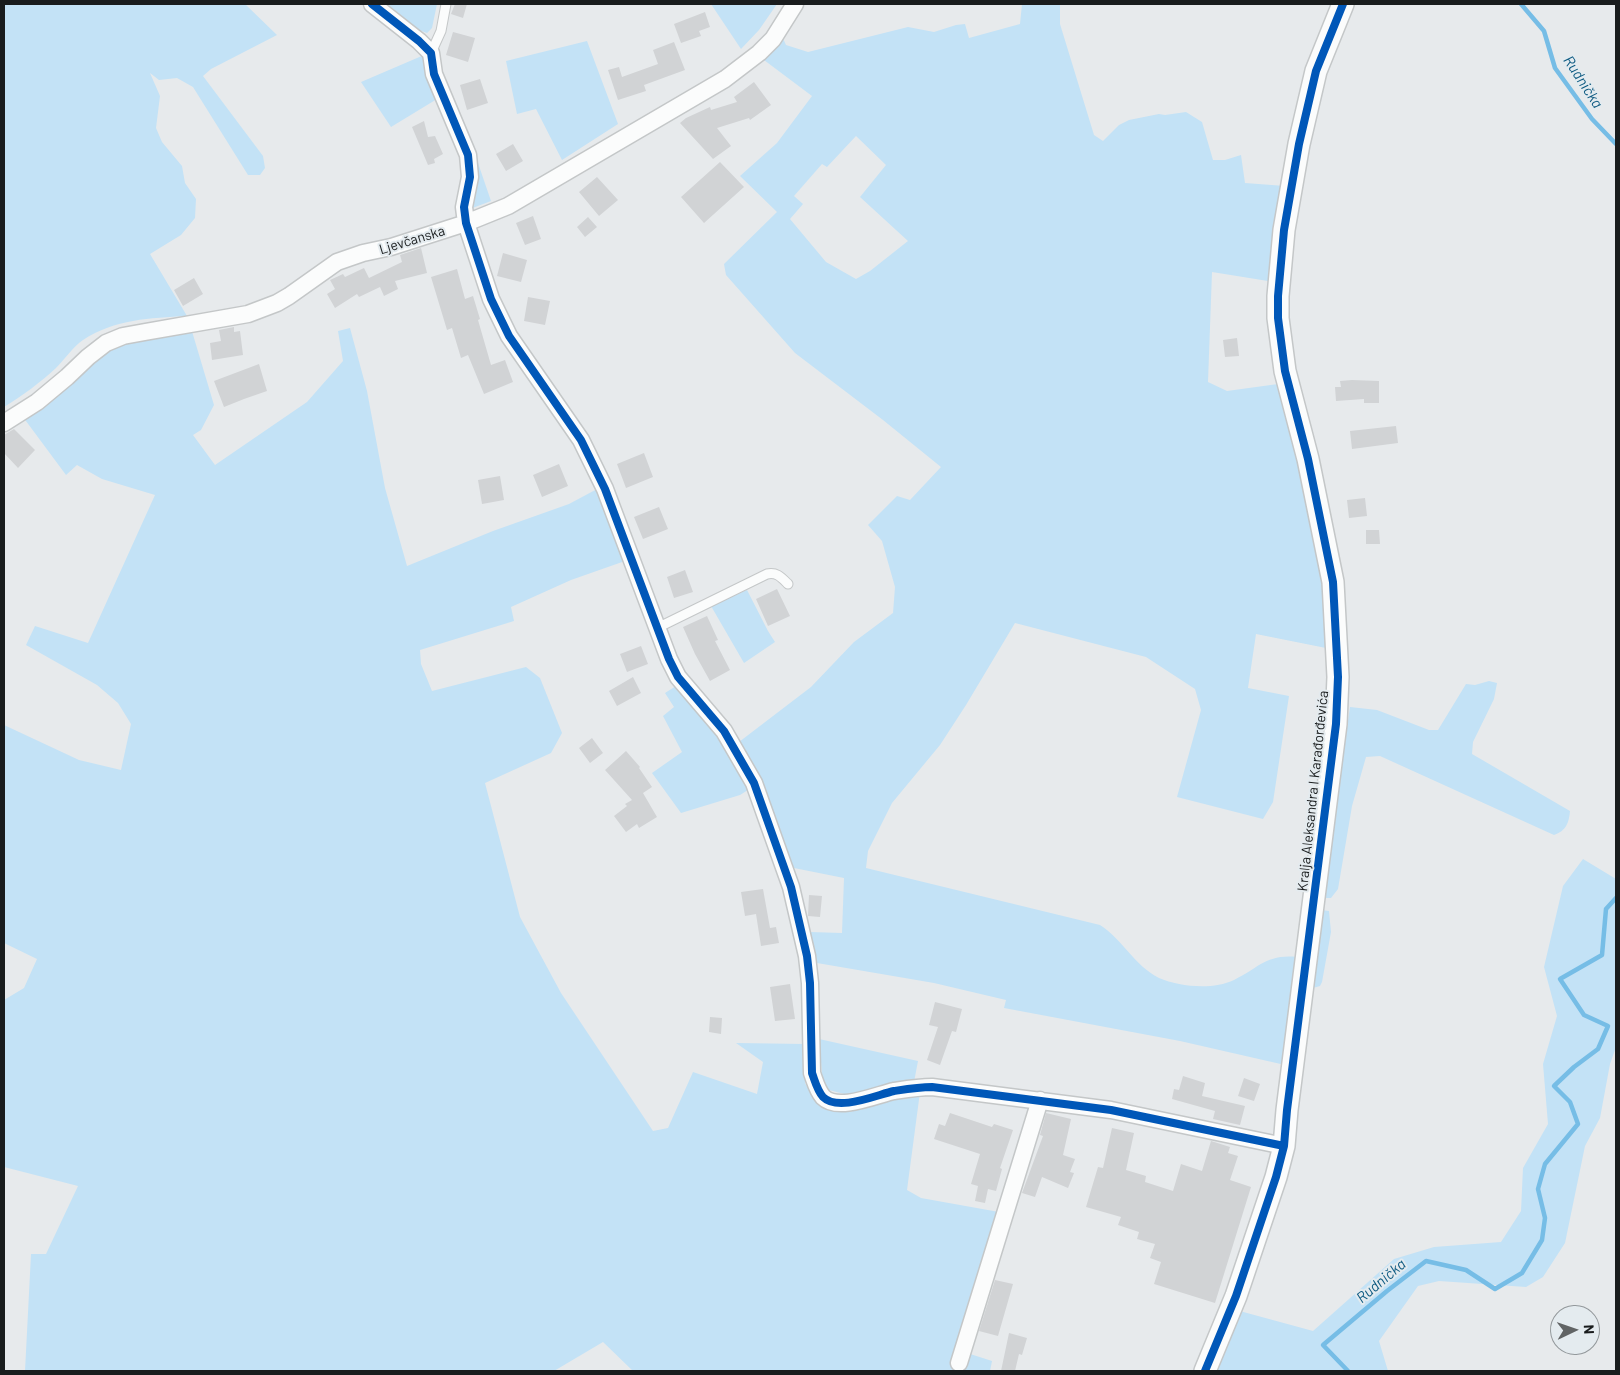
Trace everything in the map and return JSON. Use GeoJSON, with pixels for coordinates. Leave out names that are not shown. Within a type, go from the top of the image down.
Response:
{"type":"FeatureCollection","features":[{"type":"Feature","properties":{"kind":"street"},"geometry":{"type":"LineString","coordinates":[[372,4],[419,41],[431,53],[434,74],[468,155],[470,177],[464,207],[466,223],[492,299],[509,336],[581,440],[605,489],[669,659],[678,677],[724,731],[756,788],[791,887],[807,956],[810,983],[812,1073],[816,1086],[823,1097],[828,1101],[848,1103],[915,1087],[932,1087],[1111,1110],[1284,1146]]}},
{"type":"Feature","properties":{"kind":"street","name":"Ljevčanska"},"geometry":{"type":"LineString","coordinates":[[4,423],[37,402],[106,343],[123,336],[248,314],[283,299],[337,262],[466,223],[508,206],[725,79],[759,53],[773,38],[796,4]]}},
{"type":"Feature","properties":{"kind":"street","name":"Kralja Aleksandra I Karađorđevića"},"geometry":{"type":"LineString","coordinates":[[1205,1371],[1236,1296],[1276,1178],[1284,1146],[1336,724],[1338,677],[1333,582],[1308,459],[1285,371],[1279,332],[1278,296],[1284,230],[1299,144],[1316,71],[1343,4]]}},
{"type":"Feature","properties":{"kind":"street"},"geometry":{"type":"LineString","coordinates":[[959,1363],[1040,1100]]}},
{"type":"Feature","properties":{"kind":"lane"},"geometry":{"type":"LineString","coordinates":[[431,53],[442,31],[446,4]]}},
{"type":"Feature","properties":{"kind":"lane"},"geometry":{"type":"LineString","coordinates":[[657,628],[767,574],[773,572],[788,584]]}},
{"type":"Feature","properties":{"kind":"shaded area"},"geometry":{"type":"Polygon","coordinates":[[[4,4],[245,4],[277,35],[211,69],[203,76],[263,156],[265,168],[260,175],[248,175],[193,87],[177,78],[159,80],[150,73],[160,96],[156,128],[162,142],[182,166],[185,183],[196,199],[195,218],[181,235],[150,254],[187,316],[133,321],[95,333],[79,343],[44,378],[4,407],[4,4]]]}},
{"type":"Feature","properties":{"kind":"shaded area"},"geometry":{"type":"Polygon","coordinates":[[[387,4],[437,4],[432,28],[427,33],[419,30],[387,4]]]}},
{"type":"Feature","properties":{"kind":"shaded area"},"geometry":{"type":"Polygon","coordinates":[[[711,4],[777,4],[759,30],[741,49],[711,4]]]}},
{"type":"Feature","properties":{"kind":"shaded area"},"geometry":{"type":"Polygon","coordinates":[[[1022,4],[1060,4],[1060,24],[1094,135],[1103,141],[1119,125],[1129,120],[1159,114],[1186,112],[1202,122],[1213,160],[1225,160],[1241,155],[1245,183],[1285,186],[1268,281],[1212,272],[1208,382],[1227,391],[1278,384],[1307,486],[1321,575],[1326,648],[1256,634],[1248,688],[1289,696],[1273,802],[1263,819],[1177,797],[1201,710],[1195,689],[1146,657],[1015,623],[940,745],[892,803],[868,851],[866,868],[1100,925],[1150,973],[1177,984],[1207,986],[1226,983],[1270,960],[1297,957],[1285,1065],[1180,1041],[1004,1008],[1006,1000],[934,983],[817,963],[810,932],[842,933],[844,878],[794,868],[739,742],[811,687],[854,642],[893,613],[895,587],[882,541],[868,525],[897,496],[910,500],[941,467],[795,353],[726,275],[724,264],[777,212],[740,176],[777,143],[812,96],[760,57],[781,34],[786,45],[808,52],[908,27],[934,32],[965,24],[969,38],[1020,24],[1022,4]],[[856,136],[827,167],[822,164],[794,196],[803,204],[790,219],[826,262],[856,279],[870,271],[908,241],[860,197],[886,165],[856,136]]]}},
{"type":"Feature","properties":{"kind":"shaded area"},"geometry":{"type":"Polygon","coordinates":[[[587,41],[618,124],[562,160],[536,109],[517,114],[506,61],[587,41]]]}},
{"type":"Feature","properties":{"kind":"shaded area"},"geometry":{"type":"Polygon","coordinates":[[[424,55],[437,99],[391,127],[361,82],[424,55]]]}},
{"type":"Feature","properties":{"kind":"shaded area"},"geometry":{"type":"Polygon","coordinates":[[[478,163],[491,201],[470,209],[478,163]]]}},
{"type":"Feature","properties":{"kind":"shaded area"},"geometry":{"type":"Polygon","coordinates":[[[191,328],[214,405],[201,430],[193,435],[215,465],[307,402],[343,361],[338,331],[350,328],[367,391],[385,488],[407,566],[493,531],[569,504],[599,488],[625,561],[571,580],[511,607],[514,621],[420,650],[421,664],[432,691],[526,667],[540,678],[562,733],[551,753],[485,783],[520,917],[561,993],[653,1131],[668,1128],[693,1072],[757,1094],[763,1062],[736,1043],[805,1044],[805,1083],[811,1094],[825,1108],[849,1112],[871,1107],[895,1096],[920,1092],[907,1190],[921,1198],[999,1212],[967,1353],[992,1361],[990,1371],[633,1371],[603,1342],[554,1371],[25,1371],[31,1254],[46,1254],[78,1186],[4,1167],[4,1000],[24,988],[37,959],[4,943],[4,725],[79,760],[121,770],[131,724],[118,703],[97,685],[26,645],[35,626],[88,643],[155,495],[102,479],[77,465],[66,475],[23,417],[111,347],[191,328]]]}},
{"type":"Feature","properties":{"kind":"shaded area"},"geometry":{"type":"Polygon","coordinates":[[[747,590],[775,642],[744,663],[711,606],[747,590]]]}},
{"type":"Feature","properties":{"kind":"shaded area"},"geometry":{"type":"Polygon","coordinates":[[[1489,681],[1497,683],[1494,699],[1473,742],[1472,754],[1570,811],[1568,823],[1564,829],[1554,835],[1380,756],[1366,757],[1352,806],[1338,889],[1331,898],[1322,898],[1350,707],[1377,710],[1429,730],[1438,730],[1466,684],[1475,685],[1489,681]]]}},
{"type":"Feature","properties":{"kind":"shaded area"},"geometry":{"type":"Polygon","coordinates":[[[676,686],[706,719],[741,771],[748,790],[740,795],[681,813],[652,773],[682,752],[663,716],[674,707],[665,693],[676,686]]]}},
{"type":"Feature","properties":{"kind":"shaded area"},"geometry":{"type":"Polygon","coordinates":[[[1583,859],[1616,879],[1616,1047],[1610,1064],[1600,1118],[1585,1146],[1565,1243],[1543,1277],[1526,1287],[1439,1281],[1418,1286],[1379,1341],[1388,1371],[1213,1371],[1236,1310],[1313,1331],[1394,1259],[1434,1247],[1501,1242],[1521,1211],[1523,1168],[1548,1124],[1543,1064],[1557,1016],[1544,967],[1563,886],[1583,859]]]}},
{"type":"Feature","properties":{"kind":"shaded area"},"geometry":{"type":"Polygon","coordinates":[[[1321,910],[1329,911],[1331,932],[1322,982],[1320,986],[1313,988],[1321,910]]]}},
{"type":"Feature","properties":{"kind":"shaded area"},"geometry":{"type":"Polygon","coordinates":[[[819,1039],[918,1061],[914,1082],[848,1095],[829,1090],[823,1085],[819,1039]]]}},
{"type":"Feature","properties":{"kind":"building"},"geometry":{"type":"Polygon","coordinates":[[[455,4],[467,4],[463,18],[451,14],[455,4]]]}},
{"type":"Feature","properties":{"kind":"building"},"geometry":{"type":"Polygon","coordinates":[[[705,12],[710,27],[699,31],[701,36],[681,43],[674,24],[705,12]]]}},
{"type":"Feature","properties":{"kind":"building"},"geometry":{"type":"Polygon","coordinates":[[[453,32],[475,38],[468,62],[446,55],[453,32]]]}},
{"type":"Feature","properties":{"kind":"building"},"geometry":{"type":"Polygon","coordinates":[[[674,42],[685,70],[644,85],[646,91],[618,100],[608,70],[619,67],[622,77],[658,64],[653,50],[674,42]]]}},
{"type":"Feature","properties":{"kind":"building"},"geometry":{"type":"Polygon","coordinates":[[[480,79],[488,103],[467,110],[460,85],[480,79]]]}},
{"type":"Feature","properties":{"kind":"building"},"geometry":{"type":"Polygon","coordinates":[[[754,82],[771,105],[750,120],[749,118],[717,128],[731,146],[713,159],[680,123],[686,118],[710,107],[711,110],[737,102],[734,97],[754,82]]]}},
{"type":"Feature","properties":{"kind":"building"},"geometry":{"type":"Polygon","coordinates":[[[424,121],[428,137],[435,136],[443,154],[434,159],[435,163],[428,165],[412,127],[424,121]]]}},
{"type":"Feature","properties":{"kind":"building"},"geometry":{"type":"Polygon","coordinates":[[[513,144],[523,161],[506,171],[496,154],[513,144]]]}},
{"type":"Feature","properties":{"kind":"building"},"geometry":{"type":"Polygon","coordinates":[[[720,162],[744,187],[704,223],[681,197],[720,162]]]}},
{"type":"Feature","properties":{"kind":"building"},"geometry":{"type":"Polygon","coordinates":[[[597,177],[618,200],[599,216],[579,192],[597,177]]]}},
{"type":"Feature","properties":{"kind":"building"},"geometry":{"type":"Polygon","coordinates":[[[533,216],[541,239],[525,245],[516,223],[533,216]]]}},
{"type":"Feature","properties":{"kind":"building"},"geometry":{"type":"Polygon","coordinates":[[[588,217],[597,227],[585,237],[577,227],[588,217]]]}},
{"type":"Feature","properties":{"kind":"building"},"geometry":{"type":"Polygon","coordinates":[[[421,248],[427,273],[395,281],[398,289],[384,296],[380,287],[359,297],[357,294],[335,308],[327,294],[335,289],[330,280],[343,274],[345,277],[364,268],[369,278],[402,262],[400,255],[421,248]]]}},
{"type":"Feature","properties":{"kind":"building"},"geometry":{"type":"Polygon","coordinates":[[[503,253],[527,260],[521,282],[497,276],[503,253]]]}},
{"type":"Feature","properties":{"kind":"building"},"geometry":{"type":"Polygon","coordinates":[[[457,269],[465,299],[473,296],[491,365],[505,360],[513,382],[484,394],[468,355],[461,358],[452,328],[447,330],[431,277],[457,269]]]}},
{"type":"Feature","properties":{"kind":"building"},"geometry":{"type":"Polygon","coordinates":[[[194,278],[203,294],[183,306],[174,290],[194,278]]]}},
{"type":"Feature","properties":{"kind":"building"},"geometry":{"type":"Polygon","coordinates":[[[528,297],[550,301],[545,325],[524,321],[528,297]]]}},
{"type":"Feature","properties":{"kind":"building"},"geometry":{"type":"Polygon","coordinates":[[[234,327],[234,332],[240,331],[243,355],[212,360],[210,343],[221,341],[219,330],[234,327]]]}},
{"type":"Feature","properties":{"kind":"building"},"geometry":{"type":"Polygon","coordinates":[[[1237,338],[1239,356],[1225,357],[1223,340],[1237,338]]]}},
{"type":"Feature","properties":{"kind":"building"},"geometry":{"type":"Polygon","coordinates":[[[259,364],[267,391],[224,407],[214,381],[259,364]]]}},
{"type":"Feature","properties":{"kind":"building"},"geometry":{"type":"Polygon","coordinates":[[[1340,381],[1379,381],[1379,403],[1364,403],[1364,399],[1336,401],[1335,387],[1341,387],[1340,381]]]}},
{"type":"Feature","properties":{"kind":"building"},"geometry":{"type":"Polygon","coordinates":[[[1396,426],[1398,443],[1352,449],[1350,431],[1396,426]]]}},
{"type":"Feature","properties":{"kind":"building"},"geometry":{"type":"Polygon","coordinates":[[[14,429],[35,450],[18,468],[4,453],[4,435],[14,429]]]}},
{"type":"Feature","properties":{"kind":"building"},"geometry":{"type":"Polygon","coordinates":[[[644,453],[653,477],[626,488],[617,464],[644,453]]]}},
{"type":"Feature","properties":{"kind":"building"},"geometry":{"type":"Polygon","coordinates":[[[559,464],[568,486],[542,497],[533,475],[559,464]]]}},
{"type":"Feature","properties":{"kind":"building"},"geometry":{"type":"Polygon","coordinates":[[[500,476],[504,500],[482,504],[478,480],[500,476]]]}},
{"type":"Feature","properties":{"kind":"building"},"geometry":{"type":"Polygon","coordinates":[[[1365,498],[1367,516],[1349,518],[1347,500],[1365,498]]]}},
{"type":"Feature","properties":{"kind":"building"},"geometry":{"type":"Polygon","coordinates":[[[659,507],[668,529],[643,539],[634,517],[659,507]]]}},
{"type":"Feature","properties":{"kind":"building"},"geometry":{"type":"Polygon","coordinates":[[[1366,530],[1379,530],[1380,544],[1366,544],[1366,530]]]}},
{"type":"Feature","properties":{"kind":"building"},"geometry":{"type":"Polygon","coordinates":[[[685,570],[693,592],[674,598],[667,577],[685,570]]]}},
{"type":"Feature","properties":{"kind":"building"},"geometry":{"type":"Polygon","coordinates":[[[777,589],[790,616],[768,626],[756,599],[777,589]]]}},
{"type":"Feature","properties":{"kind":"building"},"geometry":{"type":"Polygon","coordinates":[[[707,616],[718,640],[715,641],[730,670],[710,681],[683,627],[707,616]]]}},
{"type":"Feature","properties":{"kind":"building"},"geometry":{"type":"Polygon","coordinates":[[[641,646],[648,664],[627,672],[620,654],[641,646]]]}},
{"type":"Feature","properties":{"kind":"building"},"geometry":{"type":"Polygon","coordinates":[[[633,677],[641,693],[617,706],[609,691],[633,677]]]}},
{"type":"Feature","properties":{"kind":"building"},"geometry":{"type":"Polygon","coordinates":[[[592,738],[603,753],[590,763],[579,748],[592,738]]]}},
{"type":"Feature","properties":{"kind":"building"},"geometry":{"type":"Polygon","coordinates":[[[626,751],[640,767],[652,787],[643,793],[657,817],[639,828],[637,824],[626,832],[614,816],[627,806],[625,804],[632,800],[605,770],[626,751]]]}},
{"type":"Feature","properties":{"kind":"building"},"geometry":{"type":"Polygon","coordinates":[[[763,889],[770,928],[776,927],[779,943],[761,946],[756,914],[745,916],[741,892],[763,889]]]}},
{"type":"Feature","properties":{"kind":"building"},"geometry":{"type":"Polygon","coordinates":[[[809,895],[822,896],[820,917],[808,916],[809,895]]]}},
{"type":"Feature","properties":{"kind":"building"},"geometry":{"type":"Polygon","coordinates":[[[790,984],[795,1019],[775,1021],[770,987],[790,984]]]}},
{"type":"Feature","properties":{"kind":"building"},"geometry":{"type":"Polygon","coordinates":[[[935,1002],[962,1009],[956,1032],[952,1031],[940,1065],[927,1060],[938,1027],[929,1025],[935,1002]]]}},
{"type":"Feature","properties":{"kind":"building"},"geometry":{"type":"Polygon","coordinates":[[[710,1017],[722,1018],[721,1034],[709,1032],[710,1017]]]}},
{"type":"Feature","properties":{"kind":"building"},"geometry":{"type":"Polygon","coordinates":[[[1183,1076],[1205,1083],[1202,1096],[1245,1106],[1240,1125],[1213,1119],[1215,1111],[1172,1099],[1174,1089],[1179,1090],[1183,1076]]]}},
{"type":"Feature","properties":{"kind":"building"},"geometry":{"type":"Polygon","coordinates":[[[1244,1078],[1260,1084],[1254,1101],[1238,1096],[1244,1078]]]}},
{"type":"Feature","properties":{"kind":"building"},"geometry":{"type":"Polygon","coordinates":[[[950,1113],[992,1127],[994,1124],[1013,1130],[1000,1168],[1002,1169],[996,1191],[988,1189],[985,1203],[975,1201],[978,1186],[971,1184],[980,1154],[934,1139],[939,1124],[945,1126],[950,1113]]]}},
{"type":"Feature","properties":{"kind":"building"},"geometry":{"type":"Polygon","coordinates":[[[1046,1113],[1071,1119],[1063,1155],[1075,1159],[1070,1172],[1074,1173],[1068,1188],[1042,1177],[1035,1197],[1022,1193],[1043,1136],[1040,1135],[1046,1113]]]}},
{"type":"Feature","properties":{"kind":"building"},"geometry":{"type":"Polygon","coordinates":[[[1112,1128],[1134,1133],[1126,1170],[1146,1176],[1145,1182],[1173,1191],[1181,1164],[1202,1171],[1211,1141],[1230,1147],[1228,1153],[1238,1156],[1230,1180],[1251,1187],[1215,1303],[1154,1284],[1161,1262],[1150,1258],[1155,1244],[1137,1239],[1139,1232],[1118,1225],[1121,1217],[1086,1207],[1098,1167],[1103,1168],[1112,1128]]]}},
{"type":"Feature","properties":{"kind":"building"},"geometry":{"type":"Polygon","coordinates":[[[995,1280],[1013,1284],[998,1336],[979,1331],[995,1280]]]}},
{"type":"Feature","properties":{"kind":"building"},"geometry":{"type":"Polygon","coordinates":[[[1009,1333],[1027,1338],[1022,1355],[1019,1354],[1015,1371],[1001,1371],[1009,1333]]]}},
{"type":"Feature","properties":{"kind":"waterway","name":"Rudnička"},"geometry":{"type":"LineString","coordinates":[[1521,4],[1544,31],[1555,68],[1592,119],[1616,144]]}},
{"type":"Feature","properties":{"kind":"waterway","name":"Rudnička"},"geometry":{"type":"LineString","coordinates":[[1348,1371],[1323,1345],[1426,1261],[1466,1270],[1495,1289],[1522,1273],[1542,1240],[1545,1218],[1538,1189],[1545,1164],[1578,1124],[1570,1102],[1554,1086],[1574,1067],[1598,1049],[1608,1026],[1584,1015],[1560,979],[1602,955],[1606,909],[1616,898]]}},
{"type":"Feature","properties":{"kind":"cycle path"},"geometry":{"type":"LineString","coordinates":[[372,4],[419,41],[431,53],[434,74],[468,155],[470,177],[464,207],[466,223],[491,299],[509,336],[581,440],[605,489],[669,659],[678,677],[724,731],[754,783],[791,887],[807,956],[810,983],[812,1073],[823,1097],[830,1101],[847,1103],[894,1091],[932,1087],[1111,1110],[1284,1146]]}},
{"type":"Feature","properties":{"kind":"cycle path"},"geometry":{"type":"LineString","coordinates":[[1205,1371],[1236,1296],[1276,1177],[1284,1146],[1336,724],[1338,677],[1333,582],[1308,459],[1285,371],[1278,318],[1278,296],[1284,230],[1299,144],[1316,71],[1343,4]]}}]}
